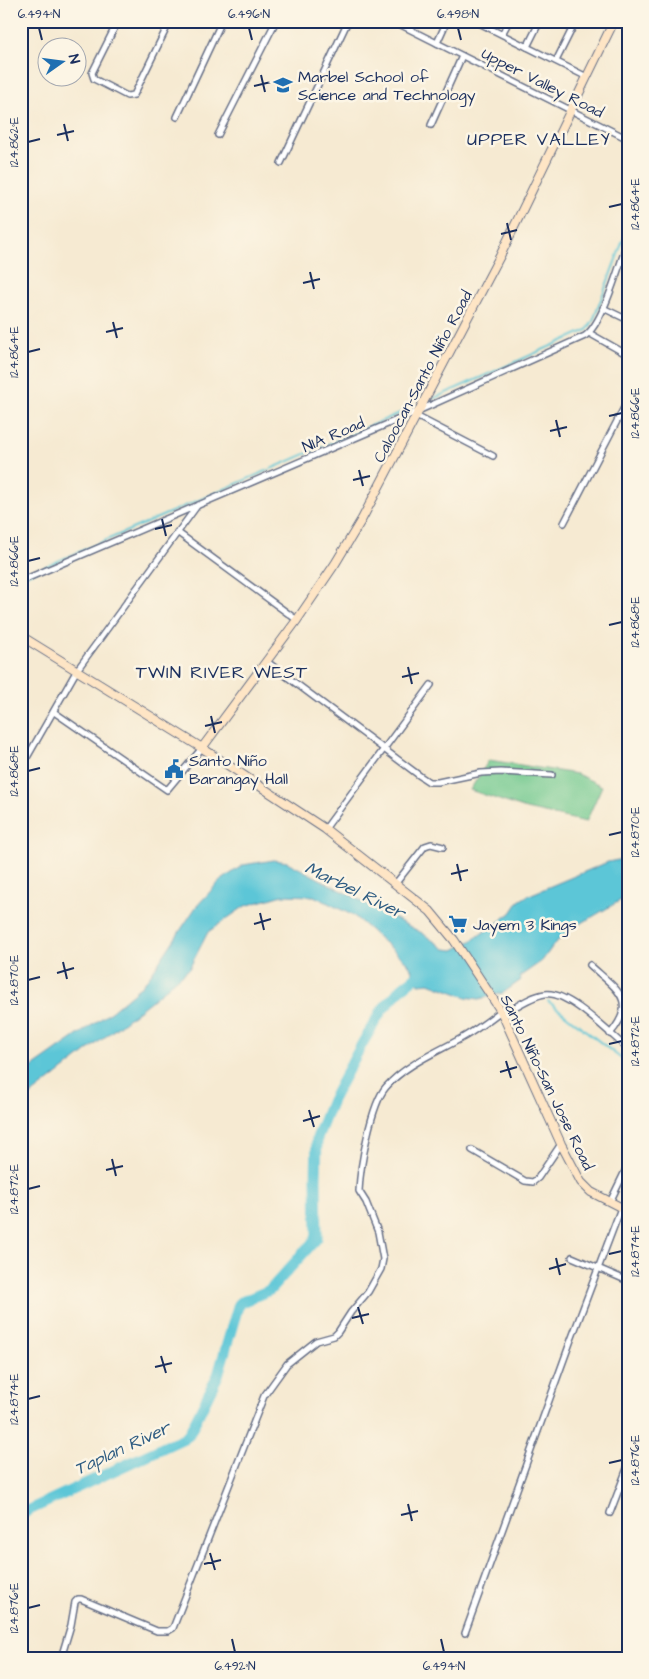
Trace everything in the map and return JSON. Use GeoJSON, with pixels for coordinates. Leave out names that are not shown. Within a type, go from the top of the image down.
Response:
{"type":"FeatureCollection","features":[{"type":"Feature","properties":{"kind":"main road","name":"Caloocan-Santo Niño Road"},"geometry":{"type":"LineString","coordinates":[[202,748],[297,620],[349,542],[500,256],[614,21]]}},
{"type":"Feature","properties":{"kind":"main road","name":"Santo Niño-San Jose Road"},"geometry":{"type":"LineString","coordinates":[[21,636],[202,748],[325,829],[430,911],[454,940],[502,1012],[561,1144],[581,1182],[591,1192],[625,1209]]}},
{"type":"Feature","properties":{"kind":"street"},"geometry":{"type":"LineString","coordinates":[[118,21],[92,74],[94,79],[127,96],[131,96],[137,90],[170,21]]}},
{"type":"Feature","properties":{"kind":"street"},"geometry":{"type":"LineString","coordinates":[[177,117],[222,21]]}},
{"type":"Feature","properties":{"kind":"street"},"geometry":{"type":"LineString","coordinates":[[218,135],[276,21]]}},
{"type":"Feature","properties":{"kind":"street"},"geometry":{"type":"LineString","coordinates":[[281,163],[348,21]]}},
{"type":"Feature","properties":{"kind":"street","name":"Upper Valley Road"},"geometry":{"type":"LineString","coordinates":[[393,21],[628,139]]}},
{"type":"Feature","properties":{"kind":"street"},"geometry":{"type":"LineString","coordinates":[[437,43],[447,21]]}},
{"type":"Feature","properties":{"kind":"street"},"geometry":{"type":"LineString","coordinates":[[502,34],[509,21]]}},
{"type":"Feature","properties":{"kind":"street"},"geometry":{"type":"LineString","coordinates":[[527,47],[540,21]]}},
{"type":"Feature","properties":{"kind":"street"},"geometry":{"type":"LineString","coordinates":[[556,61],[576,21]]}},
{"type":"Feature","properties":{"kind":"street"},"geometry":{"type":"LineString","coordinates":[[476,22],[587,77]]}},
{"type":"Feature","properties":{"kind":"street"},"geometry":{"type":"LineString","coordinates":[[431,125],[462,56]]}},
{"type":"Feature","properties":{"kind":"street"},"geometry":{"type":"LineString","coordinates":[[627,356],[589,333],[603,308],[628,241]]}},
{"type":"Feature","properties":{"kind":"street"},"geometry":{"type":"LineString","coordinates":[[603,308],[628,320]]}},
{"type":"Feature","properties":{"kind":"street","name":"NIA Road"},"geometry":{"type":"LineString","coordinates":[[21,582],[417,413],[589,333]]}},
{"type":"Feature","properties":{"kind":"street"},"geometry":{"type":"LineString","coordinates":[[564,523],[628,400]]}},
{"type":"Feature","properties":{"kind":"street"},"geometry":{"type":"LineString","coordinates":[[417,413],[493,456]]}},
{"type":"Feature","properties":{"kind":"street"},"geometry":{"type":"LineString","coordinates":[[21,768],[77,670],[197,506]]}},
{"type":"Feature","properties":{"kind":"street"},"geometry":{"type":"LineString","coordinates":[[177,532],[297,620]]}},
{"type":"Feature","properties":{"kind":"street"},"geometry":{"type":"LineString","coordinates":[[266,661],[429,782],[438,782],[481,773],[501,772],[552,775]]}},
{"type":"Feature","properties":{"kind":"street"},"geometry":{"type":"LineString","coordinates":[[325,829],[431,685]]}},
{"type":"Feature","properties":{"kind":"street"},"geometry":{"type":"LineString","coordinates":[[54,712],[167,790],[202,748]]}},
{"type":"Feature","properties":{"kind":"street"},"geometry":{"type":"LineString","coordinates":[[396,883],[425,846],[431,844],[443,847]]}},
{"type":"Feature","properties":{"kind":"street"},"geometry":{"type":"LineString","coordinates":[[590,965],[618,991],[623,1000],[622,1019],[610,1034]]}},
{"type":"Feature","properties":{"kind":"street"},"geometry":{"type":"LineString","coordinates":[[61,1658],[78,1599],[157,1631],[168,1631],[172,1628],[264,1396],[287,1364],[313,1344],[334,1336],[338,1332],[351,1312],[368,1292],[381,1269],[383,1259],[380,1237],[366,1202],[359,1191],[364,1154],[376,1103],[385,1088],[422,1059],[485,1024],[502,1012],[549,993],[571,1001],[628,1049]]}},
{"type":"Feature","properties":{"kind":"street"},"geometry":{"type":"LineString","coordinates":[[472,1150],[525,1181],[533,1182],[538,1178],[561,1144]]}},
{"type":"Feature","properties":{"kind":"street"},"geometry":{"type":"LineString","coordinates":[[610,1202],[628,1165]]}},
{"type":"Feature","properties":{"kind":"street"},"geometry":{"type":"LineString","coordinates":[[465,1633],[598,1269],[625,1209]]}},
{"type":"Feature","properties":{"kind":"street"},"geometry":{"type":"LineString","coordinates":[[572,1257],[628,1281]]}},
{"type":"Feature","properties":{"kind":"street"},"geometry":{"type":"LineString","coordinates":[[610,1513],[628,1466]]}},
{"type":"Feature","properties":{"kind":"green space"},"geometry":{"type":"Polygon","coordinates":[[[489,760],[577,774],[602,786],[586,822],[526,809],[470,790],[489,760]]]}},
{"type":"Feature","properties":{"kind":"water"},"geometry":{"type":"Polygon","coordinates":[[[628,858],[628,896],[575,927],[555,943],[542,961],[519,977],[521,980],[503,993],[479,999],[466,997],[429,983],[419,984],[408,963],[354,916],[314,896],[283,895],[245,906],[208,932],[189,969],[21,1103],[21,1075],[112,1011],[139,988],[149,977],[196,907],[219,882],[243,865],[274,860],[287,862],[422,933],[445,949],[454,950],[471,941],[511,913],[519,901],[527,896],[608,862],[628,858]]]}},
{"type":"Feature","properties":{"kind":"waterway"},"geometry":{"type":"LineString","coordinates":[[428,401],[587,330],[593,321],[628,227]]}},
{"type":"Feature","properties":{"kind":"waterway"},"geometry":{"type":"LineString","coordinates":[[21,577],[407,410]]}},
{"type":"Feature","properties":{"kind":"waterway","name":"Taplan River"},"geometry":{"type":"LineString","coordinates":[[21,1515],[188,1436],[218,1375],[239,1303],[270,1290],[317,1238],[317,1138],[332,1100],[382,1010],[402,988],[426,969]]}},
{"type":"Feature","properties":{"kind":"waterway"},"geometry":{"type":"LineString","coordinates":[[548,1001],[628,1064]]}},
{"type":"Feature","properties":{"kind":"place","name":"Marbel School of Science and Technology"},"geometry":{"type":"Point","coordinates":[283,85]}},
{"type":"Feature","properties":{"kind":"place","name":"Santo Niño Barangay Hall"},"geometry":{"type":"Point","coordinates":[174,769]}},
{"type":"Feature","properties":{"kind":"place","name":"Jayem 3 Kings"},"geometry":{"type":"Point","coordinates":[458,924]}},
{"type":"Feature","properties":{"kind":"district","name":"UPPER VALLEY"},"geometry":{"type":"Point","coordinates":[539,139]}},
{"type":"Feature","properties":{"kind":"district","name":"TWIN RIVER WEST"},"geometry":{"type":"Point","coordinates":[222,672]}},
{"type":"Feature","properties":{"kind":"water label","name":"Marbel River"},"geometry":{"type":"Point","coordinates":[355,890]}}]}
